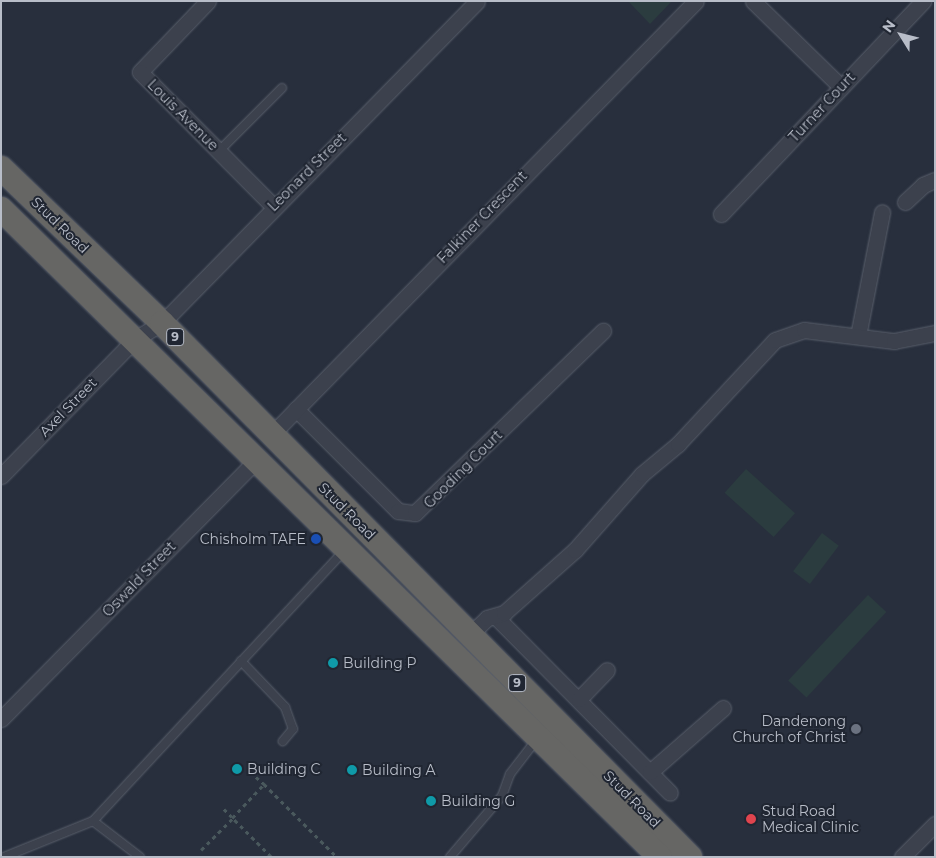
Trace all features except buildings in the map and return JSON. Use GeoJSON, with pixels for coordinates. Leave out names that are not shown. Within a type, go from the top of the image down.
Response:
{"type":"FeatureCollection","features":[{"type":"Feature","properties":{"kind":"highway","name":"Stud Road"},"geometry":{"type":"LineString","coordinates":[[1,168],[162,323],[690,857]]}},
{"type":"Feature","properties":{"kind":"highway","name":"Stud Road"},"geometry":{"type":"LineString","coordinates":[[1,209],[347,549],[545,731],[660,857]]}},
{"type":"Feature","properties":{"kind":"highway","name":"Oswald Street"},"geometry":{"type":"LineString","coordinates":[[256,460],[271,435]]}},
{"type":"Feature","properties":{"kind":"street","name":"Louis Avenue"},"geometry":{"type":"LineString","coordinates":[[208,1],[140,72],[273,206]]}},
{"type":"Feature","properties":{"kind":"street","name":"Falkiner Crescent"},"geometry":{"type":"LineString","coordinates":[[271,435],[696,1]]}},
{"type":"Feature","properties":{"kind":"street"},"geometry":{"type":"LineString","coordinates":[[753,1],[841,88]]}},
{"type":"Feature","properties":{"kind":"street","name":"Turner Court"},"geometry":{"type":"LineString","coordinates":[[721,214],[923,1]]}},
{"type":"Feature","properties":{"kind":"street","name":"Leonard Street"},"geometry":{"type":"LineString","coordinates":[[135,339],[162,323],[273,206],[473,3]]}},
{"type":"Feature","properties":{"kind":"street"},"geometry":{"type":"LineString","coordinates":[[905,202],[923,184],[935,180]]}},
{"type":"Feature","properties":{"kind":"street"},"geometry":{"type":"LineString","coordinates":[[858,336],[882,212]]}},
{"type":"Feature","properties":{"kind":"street"},"geometry":{"type":"LineString","coordinates":[[475,641],[487,618],[496,617],[575,550],[642,474],[721,400],[767,346],[804,330],[894,341],[935,333]]}},
{"type":"Feature","properties":{"kind":"street","name":"Gooding Court"},"geometry":{"type":"LineString","coordinates":[[296,409],[398,511],[415,513],[603,331]]}},
{"type":"Feature","properties":{"kind":"street","name":"Axel Street"},"geometry":{"type":"LineString","coordinates":[[1,476],[135,339]]}},
{"type":"Feature","properties":{"kind":"street","name":"Oswald Street"},"geometry":{"type":"LineString","coordinates":[[1,719],[256,460]]}},
{"type":"Feature","properties":{"kind":"street"},"geometry":{"type":"LineString","coordinates":[[496,617],[670,793]]}},
{"type":"Feature","properties":{"kind":"street"},"geometry":{"type":"LineString","coordinates":[[579,699],[607,670]]}},
{"type":"Feature","properties":{"kind":"street"},"geometry":{"type":"LineString","coordinates":[[650,772],[723,708]]}},
{"type":"Feature","properties":{"kind":"street"},"geometry":{"type":"LineString","coordinates":[[902,857],[935,824]]}},
{"type":"Feature","properties":{"kind":"lane"},"geometry":{"type":"LineString","coordinates":[[219,152],[282,88]]}},
{"type":"Feature","properties":{"kind":"lane"},"geometry":{"type":"LineString","coordinates":[[4,857],[93,821],[347,549]]}},
{"type":"Feature","properties":{"kind":"lane"},"geometry":{"type":"LineString","coordinates":[[450,857],[502,796],[510,774],[545,731],[485,662],[475,641]]}},
{"type":"Feature","properties":{"kind":"lane"},"geometry":{"type":"LineString","coordinates":[[241,661],[285,707],[293,729],[283,741]]}},
{"type":"Feature","properties":{"kind":"lane"},"geometry":{"type":"LineString","coordinates":[[93,821],[140,857]]}},
{"type":"Feature","properties":{"kind":"path"},"geometry":{"type":"LineString","coordinates":[[256,777],[337,857]]}},
{"type":"Feature","properties":{"kind":"path"},"geometry":{"type":"LineString","coordinates":[[200,850],[264,784]]}},
{"type":"Feature","properties":{"kind":"path"},"geometry":{"type":"LineString","coordinates":[[224,809],[271,857]]}},
{"type":"Feature","properties":{"kind":"shaded area"},"geometry":{"type":"Polygon","coordinates":[[[628,1],[672,1],[650,24],[628,1]]]}},
{"type":"Feature","properties":{"kind":"shaded area"},"geometry":{"type":"Polygon","coordinates":[[[746,469],[795,513],[774,537],[725,493],[746,469]]]}},
{"type":"Feature","properties":{"kind":"shaded area"},"geometry":{"type":"Polygon","coordinates":[[[822,533],[839,546],[810,584],[793,571],[822,533]]]}},
{"type":"Feature","properties":{"kind":"shaded area"},"geometry":{"type":"Polygon","coordinates":[[[868,595],[886,612],[806,698],[788,681],[868,595]]]}},
{"type":"Feature","properties":{"kind":"place","name":"Chisholm TAFE"},"geometry":{"type":"Point","coordinates":[316,539]}},
{"type":"Feature","properties":{"kind":"place","name":"Building P"},"geometry":{"type":"Point","coordinates":[333,663]}},
{"type":"Feature","properties":{"kind":"place","name":"Dandenong Church of Christ"},"geometry":{"type":"Point","coordinates":[856,729]}},
{"type":"Feature","properties":{"kind":"place","name":"Building C"},"geometry":{"type":"Point","coordinates":[237,769]}},
{"type":"Feature","properties":{"kind":"place","name":"Building A"},"geometry":{"type":"Point","coordinates":[352,770]}},
{"type":"Feature","properties":{"kind":"place","name":"Building G"},"geometry":{"type":"Point","coordinates":[431,801]}},
{"type":"Feature","properties":{"kind":"place","name":"Stud Road Medical Clinic"},"geometry":{"type":"Point","coordinates":[751,819]}}]}
